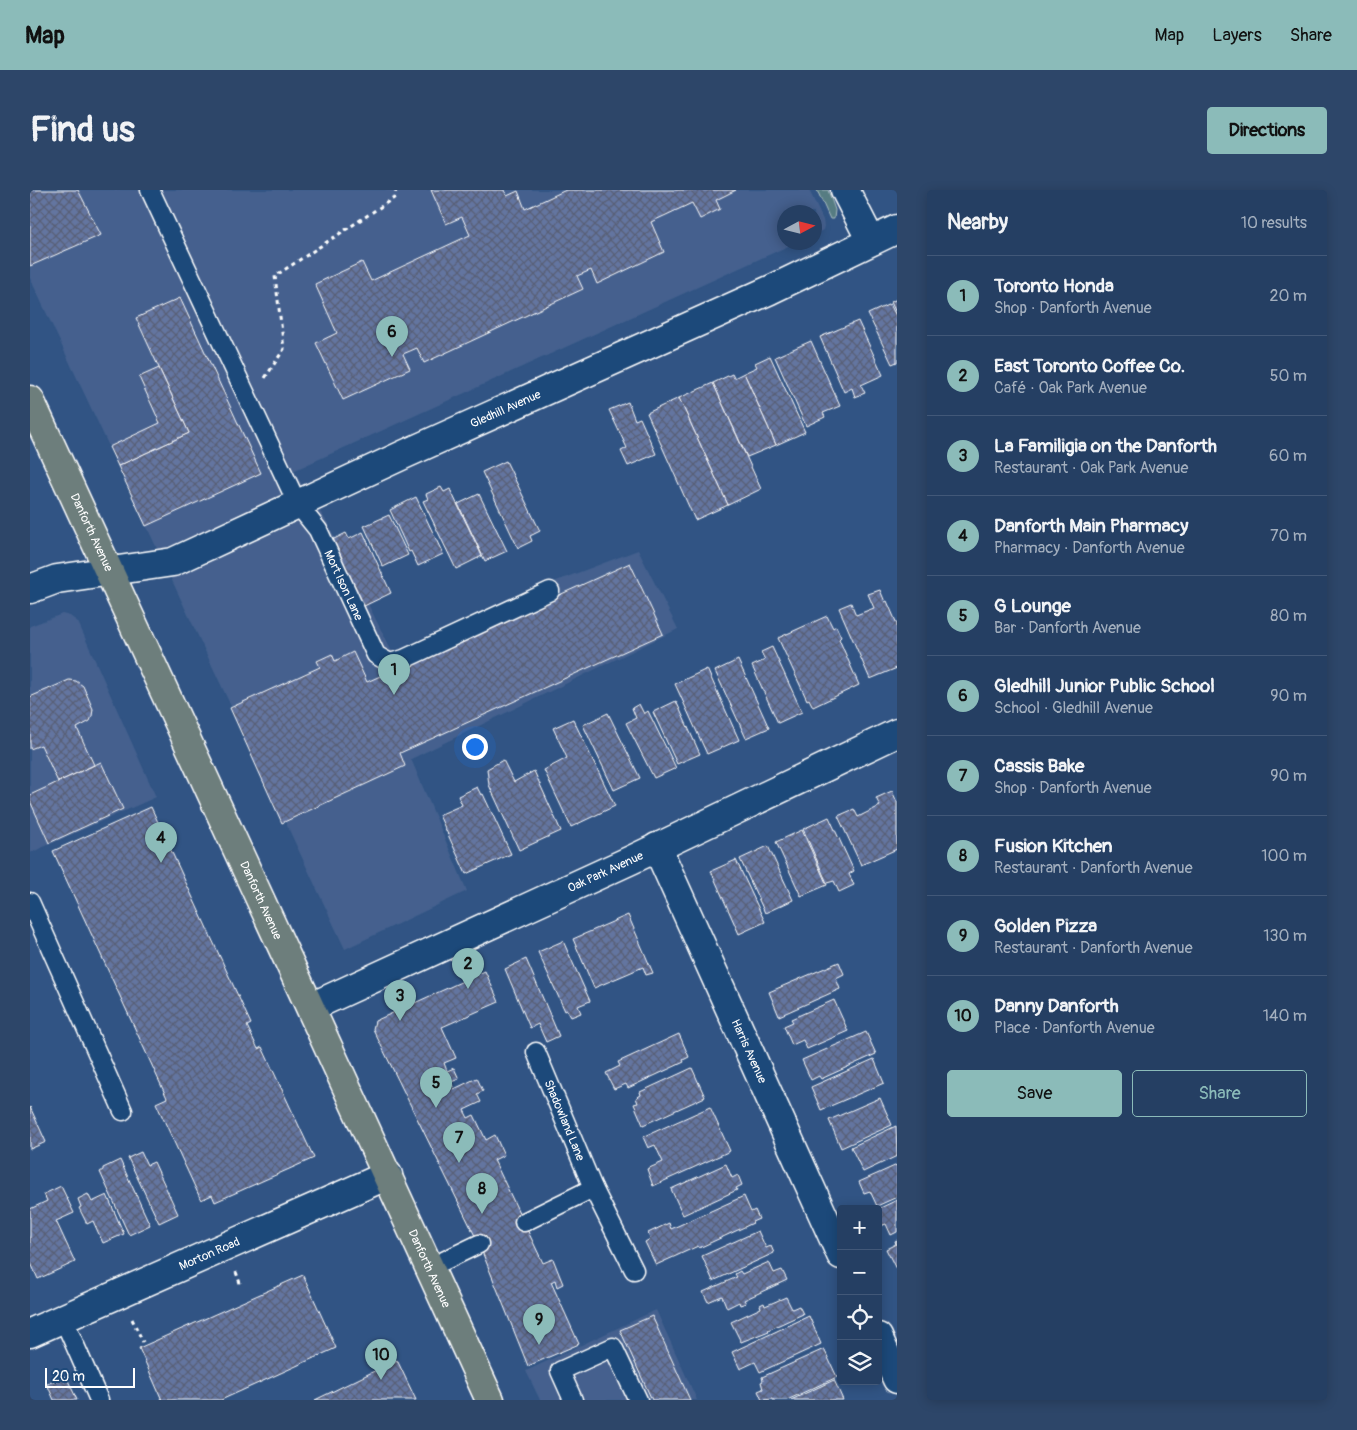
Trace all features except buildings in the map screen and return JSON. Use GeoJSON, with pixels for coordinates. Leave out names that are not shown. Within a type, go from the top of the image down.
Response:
{"type":"FeatureCollection","features":[{"type":"Feature","properties":{"kind":"main road","name":"Danforth Avenue"},"geometry":{"type":"LineString","coordinates":[[30,400],[110,570],[490,1400]]}},
{"type":"Feature","properties":{"kind":"street"},"geometry":{"type":"LineString","coordinates":[[846,190],[871,241]]}},
{"type":"Feature","properties":{"kind":"street","name":"Gledhill Avenue"},"geometry":{"type":"LineString","coordinates":[[30,589],[57,579],[173,562],[421,447],[770,290],[897,229]]}},
{"type":"Feature","properties":{"kind":"street","name":"Oak Park Avenue"},"geometry":{"type":"LineString","coordinates":[[311,1007],[657,848],[897,733]]}},
{"type":"Feature","properties":{"kind":"street","name":"Harris Avenue"},"geometry":{"type":"LineString","coordinates":[[657,848],[839,1250]]}},
{"type":"Feature","properties":{"kind":"street","name":"Morton Road"},"geometry":{"type":"LineString","coordinates":[[30,1333],[388,1175]]}},
{"type":"Feature","properties":{"kind":"street"},"geometry":{"type":"LineString","coordinates":[[879,1340],[897,1379]]}},
{"type":"Feature","properties":{"kind":"lane","name":"Mort Ison Lane"},"geometry":{"type":"LineString","coordinates":[[150,190],[298,504],[318,530],[376,655],[390,663],[404,659],[550,591]]}},
{"type":"Feature","properties":{"kind":"lane"},"geometry":{"type":"LineString","coordinates":[[30,902],[123,1111]]}},
{"type":"Feature","properties":{"kind":"lane","name":"Shadowland Lane"},"geometry":{"type":"LineString","coordinates":[[536,1052],[593,1188],[634,1270]]}},
{"type":"Feature","properties":{"kind":"lane"},"geometry":{"type":"LineString","coordinates":[[524,1222],[593,1188]]}},
{"type":"Feature","properties":{"kind":"lane"},"geometry":{"type":"LineString","coordinates":[[428,1268],[479,1244]]}},
{"type":"Feature","properties":{"kind":"lane"},"geometry":{"type":"LineString","coordinates":[[63,1318],[99,1400]]}},
{"type":"Feature","properties":{"kind":"lane"},"geometry":{"type":"LineString","coordinates":[[573,1400],[560,1371],[613,1347],[638,1400]]}},
{"type":"Feature","properties":{"kind":"path"},"geometry":{"type":"LineString","coordinates":[[250,401],[284,349],[275,276],[394,198],[396,190]]}},
{"type":"Feature","properties":{"kind":"path"},"geometry":{"type":"LineString","coordinates":[[235,1270],[241,1286]]}},
{"type":"Feature","properties":{"kind":"path"},"geometry":{"type":"LineString","coordinates":[[131,1316],[143,1342]]}},
{"type":"Feature","properties":{"kind":"shaded area"},"geometry":{"type":"Polygon","coordinates":[[[30,190],[809,190],[816,205],[777,205],[777,250],[780,250],[293,471],[327,522],[391,650],[400,653],[551,583],[638,550],[678,629],[411,759],[467,891],[345,949],[30,278],[30,190]]]}},
{"type":"Feature","properties":{"kind":"shaded area"},"geometry":{"type":"Polygon","coordinates":[[[822,218],[824,226],[822,230],[822,218]]]}},
{"type":"Feature","properties":{"kind":"shaded area"},"geometry":{"type":"Polygon","coordinates":[[[62,614],[70,616],[78,622],[156,797],[30,853],[30,626],[62,614]]]}},
{"type":"Feature","properties":{"kind":"shaded area"},"geometry":{"type":"Polygon","coordinates":[[[656,1310],[697,1400],[540,1400],[526,1371],[656,1310]]]}},
{"type":"Feature","properties":{"kind":"green space"},"geometry":{"type":"Polygon","coordinates":[[[817,190],[828,190],[835,210],[834,219],[830,219],[817,190]]]}},
{"type":"Feature","properties":{"kind":"place","name":"Gledhill Junior Public School"},"geometry":{"type":"Point","coordinates":[392,357]}},
{"type":"Feature","properties":{"kind":"place","name":"Toronto Honda"},"geometry":{"type":"Point","coordinates":[394,695]}},
{"type":"Feature","properties":{"kind":"place","name":"Danforth Main Pharmacy"},"geometry":{"type":"Point","coordinates":[161,863]}},
{"type":"Feature","properties":{"kind":"place","name":"East Toronto Coffee Co."},"geometry":{"type":"Point","coordinates":[468,989]}},
{"type":"Feature","properties":{"kind":"place","name":"La Familigia on the Danforth"},"geometry":{"type":"Point","coordinates":[400,1021]}},
{"type":"Feature","properties":{"kind":"place","name":"G Lounge"},"geometry":{"type":"Point","coordinates":[436,1108]}},
{"type":"Feature","properties":{"kind":"place","name":"Cassis Bake"},"geometry":{"type":"Point","coordinates":[459,1163]}},
{"type":"Feature","properties":{"kind":"place","name":"Fusion Kitchen"},"geometry":{"type":"Point","coordinates":[482,1214]}},
{"type":"Feature","properties":{"kind":"place","name":"Golden Pizza"},"geometry":{"type":"Point","coordinates":[539,1345]}},
{"type":"Feature","properties":{"kind":"place","name":"Danny Danforth"},"geometry":{"type":"Point","coordinates":[381,1380]}}]}
